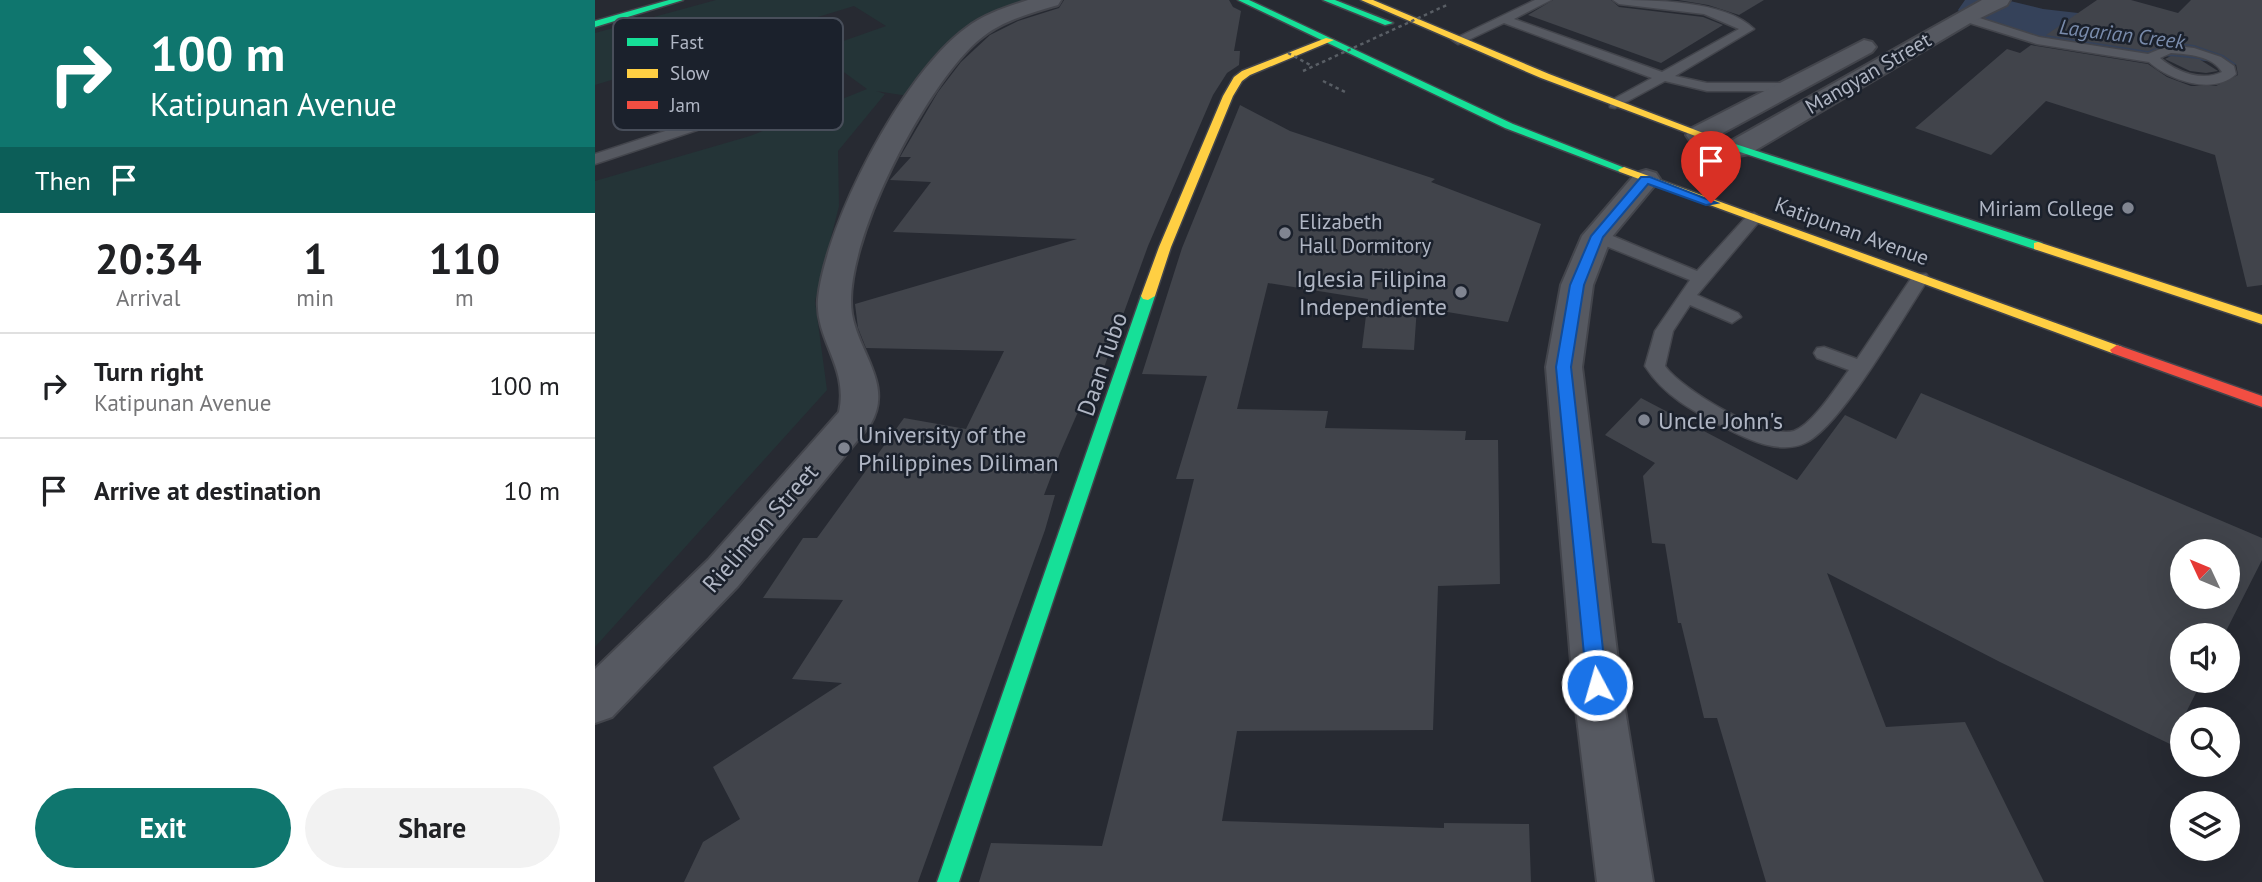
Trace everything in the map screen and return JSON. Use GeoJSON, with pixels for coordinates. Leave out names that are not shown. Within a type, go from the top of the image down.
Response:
{"type":"FeatureCollection","features":[{"type":"Feature","properties":{"kind":"main road"},"geometry":{"type":"LineString","coordinates":[[595,13],[639,0]]}},
{"type":"Feature","properties":{"kind":"main road"},"geometry":{"type":"LineString","coordinates":[[616,18],[679,0]]}},
{"type":"Feature","properties":{"kind":"main road","name":"Katipunan Avenue"},"geometry":{"type":"LineString","coordinates":[[1242,0],[1509,126],[1646,179],[2262,402]]}},
{"type":"Feature","properties":{"kind":"main road"},"geometry":{"type":"LineString","coordinates":[[1327,0],[1383,22],[1453,38]]}},
{"type":"Feature","properties":{"kind":"main road","name":"Katipunan Avenue"},"geometry":{"type":"LineString","coordinates":[[1364,0],[1615,104],[1699,135],[2262,320]]}},
{"type":"Feature","properties":{"kind":"main road"},"geometry":{"type":"LineString","coordinates":[[595,24],[613,19]]}},
{"type":"Feature","properties":{"kind":"main road","name":"Daan Tubo"},"geometry":{"type":"LineString","coordinates":[[948,882],[1165,247],[1234,84],[1246,73],[1329,40]]}},
{"type":"Feature","properties":{"kind":"street","name":"Rielinton Street"},"geometry":{"type":"LineString","coordinates":[[595,701],[723,573],[857,416],[863,399],[858,371],[836,317],[835,300],[846,243],[894,136],[927,83],[963,43],[993,21],[1050,0]]}},
{"type":"Feature","properties":{"kind":"street","name":"Mangyan Street"},"geometry":{"type":"LineString","coordinates":[[1913,22],[1999,0]]}},
{"type":"Feature","properties":{"kind":"street","name":"Mangyan Street"},"geometry":{"type":"LineString","coordinates":[[1739,148],[1960,9]]}},
{"type":"Feature","properties":{"kind":"street","name":"Mangyan Street"},"geometry":{"type":"LineString","coordinates":[[1699,135],[1879,38]]}},
{"type":"Feature","properties":{"kind":"street"},"geometry":{"type":"LineString","coordinates":[[1625,882],[1597,685],[1564,367],[1577,285],[1597,236],[1646,179]]}},
{"type":"Feature","properties":{"kind":"lane"},"geometry":{"type":"LineString","coordinates":[[1453,38],[1545,0]]}},
{"type":"Feature","properties":{"kind":"lane"},"geometry":{"type":"LineString","coordinates":[[1615,104],[1748,29],[1735,21],[1700,9],[1619,0]]}},
{"type":"Feature","properties":{"kind":"lane"},"geometry":{"type":"LineString","coordinates":[[1643,16],[1658,6]]}},
{"type":"Feature","properties":{"kind":"lane"},"geometry":{"type":"LineString","coordinates":[[1960,9],[2037,40],[2154,59],[2169,71],[2191,77],[2213,79],[2229,74],[2229,69],[2223,63],[2184,50],[2160,51],[2154,54],[2154,59]]}},
{"type":"Feature","properties":{"kind":"lane"},"geometry":{"type":"LineString","coordinates":[[1503,19],[1663,76],[1707,87],[1789,87]]}},
{"type":"Feature","properties":{"kind":"lane"},"geometry":{"type":"LineString","coordinates":[[1586,49],[1600,41]]}},
{"type":"Feature","properties":{"kind":"lane"},"geometry":{"type":"LineString","coordinates":[[595,159],[682,130]]}},
{"type":"Feature","properties":{"kind":"lane"},"geometry":{"type":"LineString","coordinates":[[1754,218],[1700,278],[1689,298],[1664,331],[1655,366],[1663,380],[1740,427],[1778,440],[1801,438],[1827,415],[1920,278]]}},
{"type":"Feature","properties":{"kind":"lane"},"geometry":{"type":"LineString","coordinates":[[1597,236],[1700,278]]}},
{"type":"Feature","properties":{"kind":"lane"},"geometry":{"type":"LineString","coordinates":[[1689,298],[1732,317]]}},
{"type":"Feature","properties":{"kind":"lane"},"geometry":{"type":"LineString","coordinates":[[1824,353],[1859,367]]}},
{"type":"Feature","properties":{"kind":"path"},"geometry":{"type":"LineString","coordinates":[[1303,71],[1449,4]]}},
{"type":"Feature","properties":{"kind":"path"},"geometry":{"type":"LineString","coordinates":[[1289,54],[1312,66]]}},
{"type":"Feature","properties":{"kind":"shaded area","name":"University of the Philippines Diliman"},"geometry":{"type":"Polygon","coordinates":[[[716,0],[1038,0],[975,21],[965,48],[908,96],[876,91],[885,94],[838,151],[839,206],[815,301],[827,390],[595,647],[595,181],[765,130],[843,130],[843,99],[867,89],[843,71],[843,41],[886,26],[854,6],[815,18],[650,18],[716,0]]]}},
{"type":"Feature","properties":{"kind":"shaded area","name":"University of the Philippines Diliman"},"geometry":{"type":"Polygon","coordinates":[[[613,28],[613,80],[595,85],[595,33],[613,28]]]}},
{"type":"Feature","properties":{"kind":"building"},"geometry":{"type":"Polygon","coordinates":[[[1064,0],[1229,0],[1233,7],[1241,11],[1234,51],[1240,51],[1239,65],[1227,73],[1213,95],[1148,246],[1102,373],[1095,373],[1060,453],[1044,495],[1055,495],[1045,530],[918,882],[684,882],[703,842],[740,819],[713,767],[842,683],[792,679],[843,600],[763,598],[803,538],[817,538],[904,418],[966,429],[1004,351],[866,348],[858,328],[855,304],[1077,239],[893,232],[931,182],[890,180],[911,157],[900,157],[938,92],[961,62],[990,35],[1018,21],[1059,8],[1064,0]]]}},
{"type":"Feature","properties":{"kind":"building"},"geometry":{"type":"Polygon","coordinates":[[[1553,0],[1611,0],[1619,7],[1703,17],[1723,25],[1661,63],[1528,15],[1553,0]]]}},
{"type":"Feature","properties":{"kind":"building"},"geometry":{"type":"Polygon","coordinates":[[[1678,0],[1764,0],[1739,15],[1708,5],[1678,0]]]}},
{"type":"Feature","properties":{"kind":"building"},"geometry":{"type":"Polygon","coordinates":[[[2097,0],[2131,0],[2178,13],[2191,0],[2262,0],[2262,285],[2247,287],[2215,155],[2046,101],[1991,155],[1915,128],[2007,49],[2020,53],[2031,45],[2148,64],[2167,77],[2191,86],[2216,86],[2238,75],[2236,64],[2223,55],[2194,45],[2170,42],[2148,51],[2046,35],[2097,0]]]}},
{"type":"Feature","properties":{"kind":"building"},"geometry":{"type":"Polygon","coordinates":[[[2171,56],[2199,59],[2218,71],[2190,71],[2165,59],[2171,56]]]}},
{"type":"Feature","properties":{"kind":"building"},"geometry":{"type":"Polygon","coordinates":[[[1240,105],[1290,131],[1435,179],[1431,182],[1541,224],[1508,322],[1417,307],[1414,350],[1362,348],[1368,299],[1268,283],[1237,409],[1328,411],[1325,428],[1466,431],[1465,440],[1498,440],[1500,584],[1438,586],[1433,730],[1237,731],[1222,821],[1444,828],[1444,823],[1529,824],[1531,882],[979,882],[991,843],[1102,846],[1194,479],[1176,479],[1207,376],[1142,374],[1182,248],[1240,105]]]}},
{"type":"Feature","properties":{"kind":"building"},"geometry":{"type":"Polygon","coordinates":[[[1921,393],[2262,538],[2262,560],[2240,603],[2240,539],[2170,539],[2170,609],[2237,609],[2230,623],[2170,623],[2170,693],[2196,693],[2189,707],[2170,707],[2170,744],[2000,662],[1827,573],[1886,727],[1965,722],[2044,882],[1766,882],[1717,718],[1704,718],[1681,623],[1678,623],[1665,544],[1652,543],[1643,476],[1655,463],[1605,435],[1641,398],[1797,480],[1845,415],[1896,439],[1921,393]]]}},
{"type":"Feature","properties":{"kind":"waterway","name":"Lagarian Creek"},"geometry":{"type":"LineString","coordinates":[[1984,10],[2043,25],[2262,51]]}},
{"type":"Feature","properties":{"kind":"traffic: fast"},"geometry":{"type":"LineString","coordinates":[[616,18],[679,0]]}},
{"type":"Feature","properties":{"kind":"traffic: fast"},"geometry":{"type":"LineString","coordinates":[[1242,0],[1509,126],[1624,170]]}},
{"type":"Feature","properties":{"kind":"traffic: fast"},"geometry":{"type":"LineString","coordinates":[[1327,0],[1388,23]]}},
{"type":"Feature","properties":{"kind":"traffic: fast"},"geometry":{"type":"LineString","coordinates":[[595,24],[613,19]]}},
{"type":"Feature","properties":{"kind":"traffic: fast"},"geometry":{"type":"LineString","coordinates":[[1726,144],[2038,246]]}},
{"type":"Feature","properties":{"kind":"traffic: fast"},"geometry":{"type":"LineString","coordinates":[[948,882],[1148,296]]}},
{"type":"Feature","properties":{"kind":"traffic: slow"},"geometry":{"type":"LineString","coordinates":[[1365,0],[1545,76],[1726,144]]}},
{"type":"Feature","properties":{"kind":"traffic: slow"},"geometry":{"type":"LineString","coordinates":[[1148,296],[1165,247],[1228,96],[1238,79],[1246,73],[1329,40]]}},
{"type":"Feature","properties":{"kind":"traffic: slow"},"geometry":{"type":"LineString","coordinates":[[1624,170],[2117,350]]}},
{"type":"Feature","properties":{"kind":"traffic: slow"},"geometry":{"type":"LineString","coordinates":[[2038,246],[2262,320]]}},
{"type":"Feature","properties":{"kind":"traffic: jam"},"geometry":{"type":"LineString","coordinates":[[2117,350],[2262,402]]}},
{"type":"Feature","properties":{"kind":"place","name":"Miriam College"},"geometry":{"type":"Point","coordinates":[2128,208]}},
{"type":"Feature","properties":{"kind":"place","name":"Elizabeth Hall Dormitory"},"geometry":{"type":"Point","coordinates":[1285,233]}},
{"type":"Feature","properties":{"kind":"place","name":"Iglesia Filipina Independiente"},"geometry":{"type":"Point","coordinates":[1461,292]}},
{"type":"Feature","properties":{"kind":"place","name":"Uncle John's"},"geometry":{"type":"Point","coordinates":[1644,420]}},
{"type":"Feature","properties":{"kind":"place","name":"University of the Philippines Diliman"},"geometry":{"type":"Point","coordinates":[844,448]}},
{"type":"Feature","properties":{"kind":"route"},"geometry":{"type":"LineString","coordinates":[[1597,685],[1564,367],[1577,285],[1597,236],[1646,179],[1711,203]]}}]}
